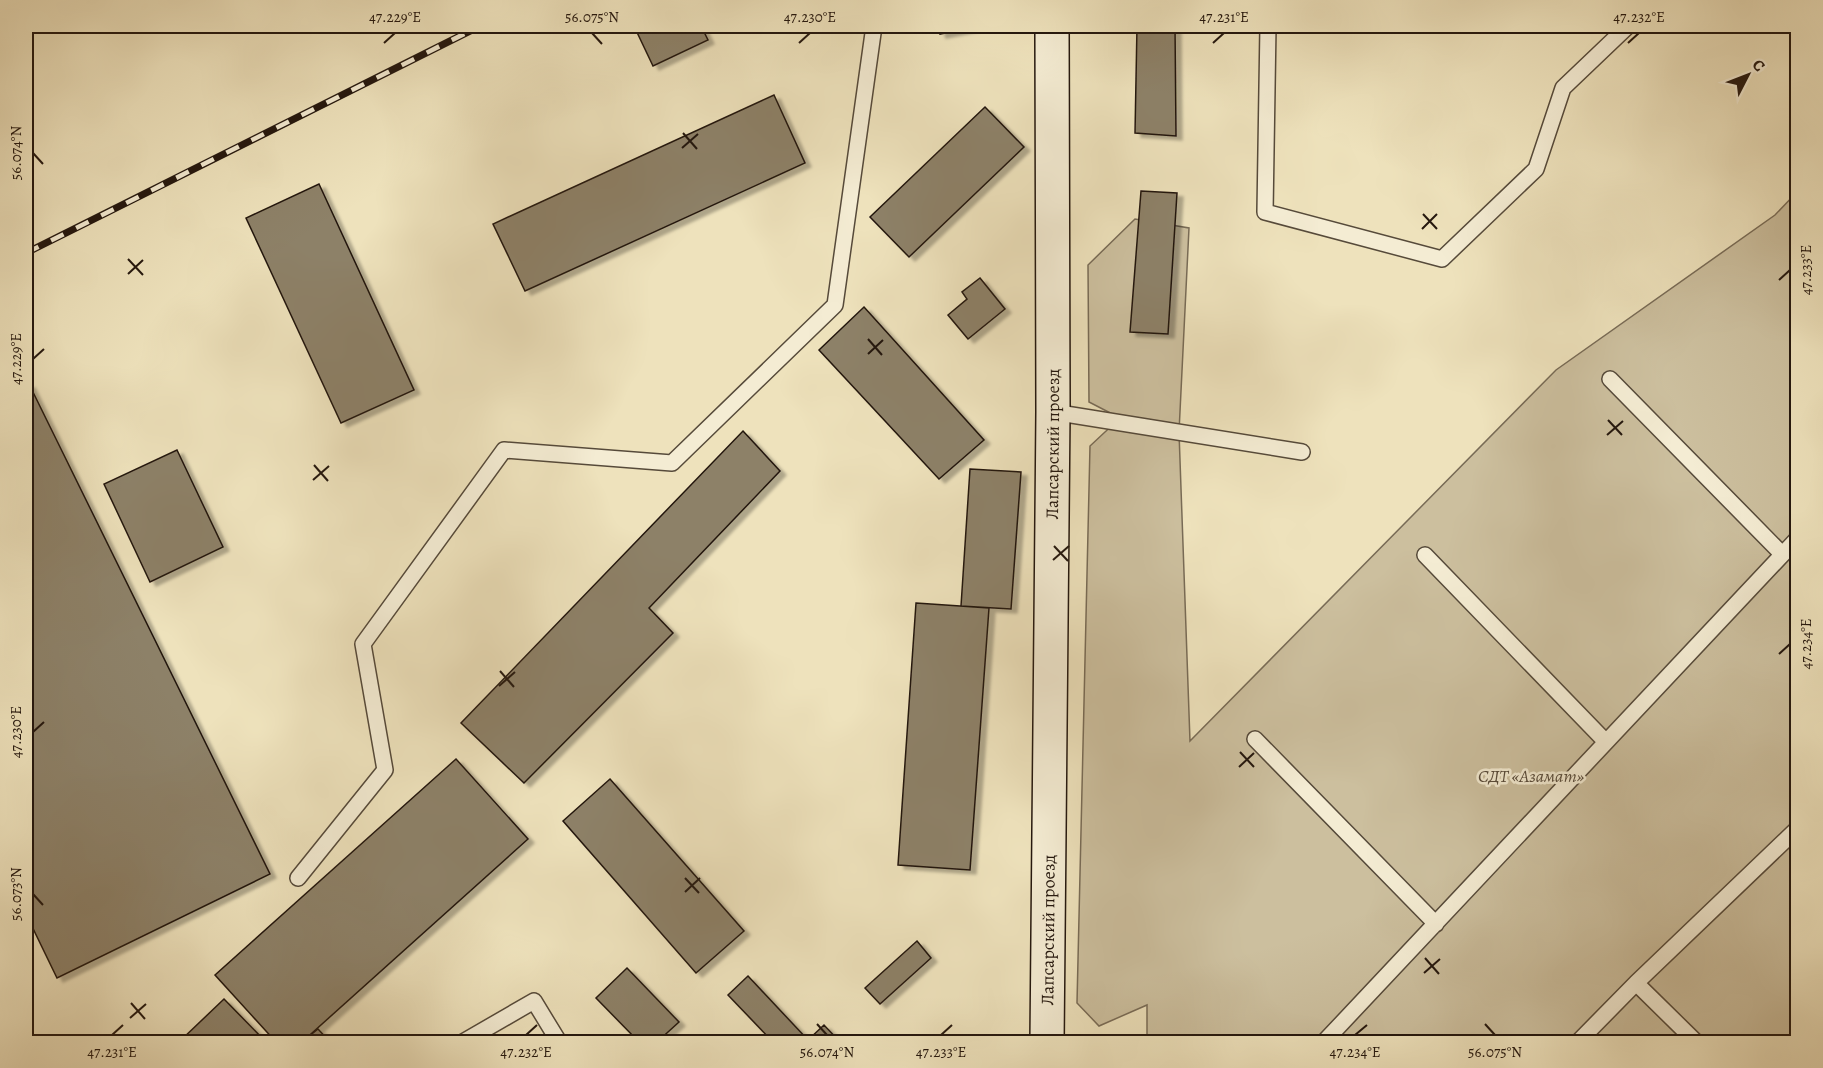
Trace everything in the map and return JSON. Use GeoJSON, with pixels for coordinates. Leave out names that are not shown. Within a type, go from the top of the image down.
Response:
{"type":"FeatureCollection","features":[{"type":"Feature","properties":{"kind":"street","name":"Лапсарский проезд"},"geometry":{"type":"LineString","coordinates":[[1047,1042],[1053,412],[1052,26]]}},
{"type":"Feature","properties":{"kind":"lane"},"geometry":{"type":"LineString","coordinates":[[298,878],[384,770],[363,644],[504,450],[672,464],[835,304],[874,26]]}},
{"type":"Feature","properties":{"kind":"lane"},"geometry":{"type":"LineString","coordinates":[[1268,26],[1265,212],[1442,260],[1536,170],[1563,88],[1628,26]]}},
{"type":"Feature","properties":{"kind":"lane"},"geometry":{"type":"LineString","coordinates":[[1610,379],[1782,554]]}},
{"type":"Feature","properties":{"kind":"lane"},"geometry":{"type":"LineString","coordinates":[[1053,412],[1302,452]]}},
{"type":"Feature","properties":{"kind":"lane"},"geometry":{"type":"LineString","coordinates":[[1324,1042],[1797,538]]}},
{"type":"Feature","properties":{"kind":"lane"},"geometry":{"type":"LineString","coordinates":[[1425,555],[1606,742]]}},
{"type":"Feature","properties":{"kind":"lane"},"geometry":{"type":"LineString","coordinates":[[1255,739],[1436,924]]}},
{"type":"Feature","properties":{"kind":"lane"},"geometry":{"type":"LineString","coordinates":[[1578,1042],[1636,982],[1797,828]]}},
{"type":"Feature","properties":{"kind":"lane"},"geometry":{"type":"LineString","coordinates":[[1636,982],[1696,1042]]}},
{"type":"Feature","properties":{"kind":"lane"},"geometry":{"type":"LineString","coordinates":[[463,1042],[534,1001],[559,1042]]}},
{"type":"Feature","properties":{"kind":"green space","name":"СДТ «Азамат»"},"geometry":{"type":"Polygon","coordinates":[[[1797,192],[1797,1042],[1147,1042],[1147,1005],[1099,1026],[1077,1003],[1090,446],[1120,418],[1089,402],[1088,265],[1135,219],[1189,228],[1179,432],[1190,741],[1556,370],[1775,215],[1797,192]]]}},
{"type":"Feature","properties":{"kind":"building"},"geometry":{"type":"Polygon","coordinates":[[[634,26],[701,26],[708,40],[653,66],[634,26]]]}},
{"type":"Feature","properties":{"kind":"building"},"geometry":{"type":"Polygon","coordinates":[[[938,26],[979,26],[940,34],[938,26]]]}},
{"type":"Feature","properties":{"kind":"building"},"geometry":{"type":"Polygon","coordinates":[[[1137,26],[1175,26],[1176,136],[1135,133],[1137,26]]]}},
{"type":"Feature","properties":{"kind":"building"},"geometry":{"type":"Polygon","coordinates":[[[774,95],[805,163],[525,291],[493,224],[774,95]]]}},
{"type":"Feature","properties":{"kind":"building"},"geometry":{"type":"Polygon","coordinates":[[[985,107],[1024,147],[909,257],[870,217],[985,107]]]}},
{"type":"Feature","properties":{"kind":"building"},"geometry":{"type":"Polygon","coordinates":[[[319,184],[414,390],[341,423],[246,218],[319,184]]]}},
{"type":"Feature","properties":{"kind":"building"},"geometry":{"type":"Polygon","coordinates":[[[1141,191],[1177,193],[1168,334],[1130,332],[1141,191]]]}},
{"type":"Feature","properties":{"kind":"building"},"geometry":{"type":"Polygon","coordinates":[[[980,278],[1005,309],[968,339],[948,315],[967,299],[962,292],[980,278]]]}},
{"type":"Feature","properties":{"kind":"building"},"geometry":{"type":"Polygon","coordinates":[[[864,307],[984,440],[939,479],[819,350],[864,307]]]}},
{"type":"Feature","properties":{"kind":"building"},"geometry":{"type":"Polygon","coordinates":[[[29,384],[270,874],[57,978],[26,914],[26,385],[29,384]]]}},
{"type":"Feature","properties":{"kind":"building"},"geometry":{"type":"Polygon","coordinates":[[[743,431],[780,471],[649,608],[673,633],[524,783],[461,723],[743,431]]]}},
{"type":"Feature","properties":{"kind":"building"},"geometry":{"type":"Polygon","coordinates":[[[177,450],[223,547],[150,582],[104,484],[177,450]]]}},
{"type":"Feature","properties":{"kind":"building"},"geometry":{"type":"Polygon","coordinates":[[[970,469],[1021,472],[1011,609],[961,606],[970,469]]]}},
{"type":"Feature","properties":{"kind":"building"},"geometry":{"type":"Polygon","coordinates":[[[916,603],[989,608],[970,870],[898,865],[916,603]]]}},
{"type":"Feature","properties":{"kind":"building"},"geometry":{"type":"Polygon","coordinates":[[[456,759],[528,839],[302,1042],[276,1042],[215,975],[456,759]]]}},
{"type":"Feature","properties":{"kind":"building"},"geometry":{"type":"Polygon","coordinates":[[[610,779],[744,931],[696,973],[563,821],[610,779]]]}},
{"type":"Feature","properties":{"kind":"building"},"geometry":{"type":"Polygon","coordinates":[[[917,941],[931,958],[880,1004],[865,988],[917,941]]]}},
{"type":"Feature","properties":{"kind":"building"},"geometry":{"type":"Polygon","coordinates":[[[627,968],[679,1022],[657,1042],[639,1042],[596,998],[627,968]]]}},
{"type":"Feature","properties":{"kind":"building"},"geometry":{"type":"Polygon","coordinates":[[[748,976],[808,1040],[824,1025],[840,1042],[773,1042],[728,995],[748,976]]]}},
{"type":"Feature","properties":{"kind":"building"},"geometry":{"type":"Polygon","coordinates":[[[224,999],[266,1042],[179,1042],[224,999]]]}},
{"type":"Feature","properties":{"kind":"building"},"geometry":{"type":"Polygon","coordinates":[[[318,1029],[330,1042],[302,1042],[318,1029]]]}},
{"type":"Feature","properties":{"kind":"railway"},"geometry":{"type":"LineString","coordinates":[[26,253],[480,26]]}}]}
